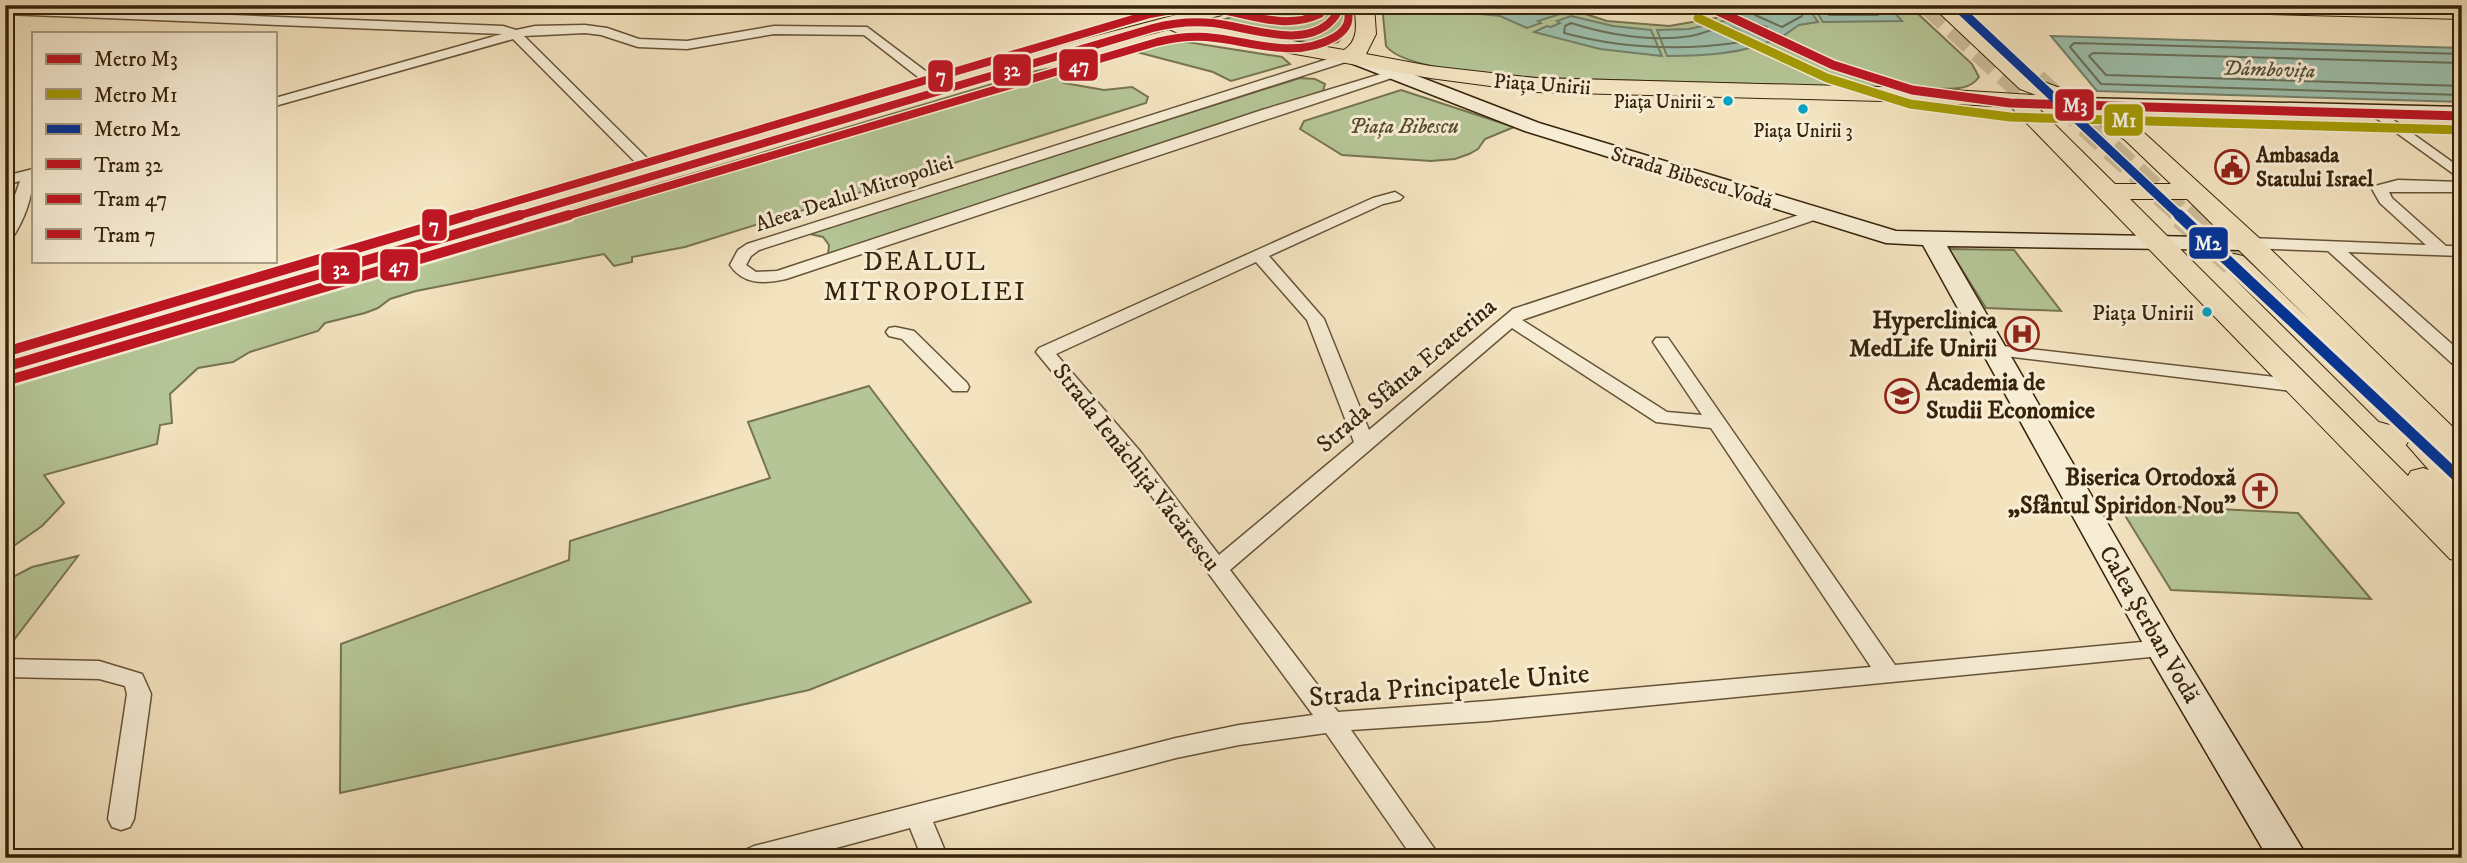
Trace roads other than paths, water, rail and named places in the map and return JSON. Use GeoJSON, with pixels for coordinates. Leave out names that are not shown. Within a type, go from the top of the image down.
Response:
{"type":"FeatureCollection","features":[{"type":"Feature","properties":{"kind":"main road"},"geometry":{"type":"LineString","coordinates":[[1149,27],[1199,5]]}},
{"type":"Feature","properties":{"kind":"main road"},"geometry":{"type":"LineString","coordinates":[[5,363],[1149,27],[1238,5]]}},
{"type":"Feature","properties":{"kind":"main road"},"geometry":{"type":"LineString","coordinates":[[1149,27],[1182,27],[1350,56],[1363,47],[1367,39],[1364,5]]}},
{"type":"Feature","properties":{"kind":"main road"},"geometry":{"type":"LineString","coordinates":[[1941,5],[2023,92],[2110,192],[2462,550]]}},
{"type":"Feature","properties":{"kind":"main road"},"geometry":{"type":"LineString","coordinates":[[2153,5],[2462,13]]}},
{"type":"Feature","properties":{"kind":"main road","name":"Piața Unirii"},"geometry":{"type":"LineString","coordinates":[[1367,39],[1368,51],[1404,70]]}},
{"type":"Feature","properties":{"kind":"main road","name":"Piața Unirii"},"geometry":{"type":"LineString","coordinates":[[1350,56],[1404,70],[1547,86],[1931,96],[2023,92],[2081,104]]}},
{"type":"Feature","properties":{"kind":"main road"},"geometry":{"type":"LineString","coordinates":[[2081,104],[2133,135],[2194,191],[2230,255],[2462,518]]}},
{"type":"Feature","properties":{"kind":"main road"},"geometry":{"type":"LineString","coordinates":[[2110,192],[2194,191]]}},
{"type":"Feature","properties":{"kind":"main road"},"geometry":{"type":"LineString","coordinates":[[2230,255],[2462,455]]}},
{"type":"Feature","properties":{"kind":"main road"},"geometry":{"type":"LineString","coordinates":[[2230,255],[2462,483]]}},
{"type":"Feature","properties":{"kind":"street"},"geometry":{"type":"LineString","coordinates":[[5,10],[491,29],[515,34],[653,172]]}},
{"type":"Feature","properties":{"kind":"street"},"geometry":{"type":"LineString","coordinates":[[276,102],[535,30],[585,29],[638,43],[687,45],[767,31],[867,32],[941,88]]}},
{"type":"Feature","properties":{"kind":"street","name":"Aleea Dealul Mitropoliei"},"geometry":{"type":"LineString","coordinates":[[1350,56],[753,247],[744,253],[738,265],[746,274],[755,277],[780,275],[1404,70]]}},
{"type":"Feature","properties":{"kind":"street","name":"Strada Bibescu Vodă"},"geometry":{"type":"LineString","coordinates":[[1404,70],[1532,127],[1894,238],[2159,242],[2230,255]]}},
{"type":"Feature","properties":{"kind":"street"},"geometry":{"type":"LineString","coordinates":[[2081,104],[2462,113]]}},
{"type":"Feature","properties":{"kind":"street"},"geometry":{"type":"LineString","coordinates":[[2374,110],[2462,176]]}},
{"type":"Feature","properties":{"kind":"street"},"geometry":{"type":"LineString","coordinates":[[5,181],[32,173]]}},
{"type":"Feature","properties":{"kind":"street"},"geometry":{"type":"LineString","coordinates":[[5,237],[15,221],[32,173]]}},
{"type":"Feature","properties":{"kind":"street"},"geometry":{"type":"LineString","coordinates":[[2441,250],[2385,200],[2380,189],[2398,185],[2462,187]]}},
{"type":"Feature","properties":{"kind":"street","name":"Strada Ienăchiță Văcărescu"},"geometry":{"type":"LineString","coordinates":[[1395,197],[1378,201],[1045,352],[1132,455],[1218,568],[1428,858]]}},
{"type":"Feature","properties":{"kind":"street","name":"Strada Sfânta Ecaterina"},"geometry":{"type":"LineString","coordinates":[[1218,568],[1509,320],[1531,308],[1814,215]]}},
{"type":"Feature","properties":{"kind":"street","name":"Calea Șerban Vodă"},"geometry":{"type":"LineString","coordinates":[[1933,240],[2163,649],[2289,858]]}},
{"type":"Feature","properties":{"kind":"street"},"geometry":{"type":"LineString","coordinates":[[2332,246],[2462,363]]}},
{"type":"Feature","properties":{"kind":"street"},"geometry":{"type":"LineString","coordinates":[[2230,255],[2332,246],[2462,251]]}},
{"type":"Feature","properties":{"kind":"street"},"geometry":{"type":"LineString","coordinates":[[1259,255],[1315,319],[1365,445]]}},
{"type":"Feature","properties":{"kind":"street"},"geometry":{"type":"LineString","coordinates":[[1509,320],[1663,418],[1716,422]]}},
{"type":"Feature","properties":{"kind":"street"},"geometry":{"type":"LineString","coordinates":[[895,332],[908,335],[960,387]]}},
{"type":"Feature","properties":{"kind":"street"},"geometry":{"type":"LineString","coordinates":[[1662,342],[1888,673]]}},
{"type":"Feature","properties":{"kind":"street"},"geometry":{"type":"LineString","coordinates":[[1994,350],[2301,386]]}},
{"type":"Feature","properties":{"kind":"street","name":"Strada Principatele Unite"},"geometry":{"type":"LineString","coordinates":[[754,858],[1176,748],[1239,735],[1332,722],[1502,710],[2163,649]]}},
{"type":"Feature","properties":{"kind":"street"},"geometry":{"type":"LineString","coordinates":[[5,668],[99,670],[134,680],[139,694],[121,819]]}},
{"type":"Feature","properties":{"kind":"street"},"geometry":{"type":"LineString","coordinates":[[918,817],[935,858]]}},
{"type":"Feature","properties":{"kind":"water"},"geometry":{"type":"Polygon","coordinates":[[[1480,5],[1547,5],[1563,13],[1538,21],[1541,23],[1527,28],[1500,16],[1481,14],[1480,5]]]}},
{"type":"Feature","properties":{"kind":"water"},"geometry":{"type":"Polygon","coordinates":[[[1757,6],[1801,6],[1809,9],[1818,22],[1799,25],[1783,36],[1766,29],[1767,27],[1733,17],[1757,6]]]}},
{"type":"Feature","properties":{"kind":"water"},"geometry":{"type":"Polygon","coordinates":[[[1821,6],[1883,8],[1892,10],[1902,21],[1823,22],[1815,9],[1821,6]]]}},
{"type":"Feature","properties":{"kind":"water"},"geometry":{"type":"Polygon","coordinates":[[[1571,16],[1613,26],[1651,30],[1662,56],[1600,49],[1534,32],[1551,27],[1560,23],[1557,21],[1571,16]]]}},
{"type":"Feature","properties":{"kind":"water"},"geometry":{"type":"Polygon","coordinates":[[[1728,20],[1778,38],[1738,51],[1667,56],[1657,30],[1689,29],[1728,20]]]}},
{"type":"Feature","properties":{"kind":"water","name":"Dâmbovița"},"geometry":{"type":"Polygon","coordinates":[[[2051,36],[2462,48],[2462,102],[2097,91],[2051,36]]]}},
{"type":"Feature","properties":{"kind":"tunnel"},"geometry":{"type":"LineString","coordinates":[[1929,5],[2024,92]]}},
{"type":"Feature","properties":{"kind":"tunnel"},"geometry":{"type":"LineString","coordinates":[[2036,80],[2185,217]]}},
{"type":"Feature","properties":{"kind":"tunnel"},"geometry":{"type":"LineString","coordinates":[[2183,215],[2234,262]]}},
{"type":"Feature","properties":{"kind":"metro line","name":"M3"},"geometry":{"type":"LineString","coordinates":[[1705,5],[1833,65],[1912,90],[2010,103],[2462,116]]}},
{"type":"Feature","properties":{"kind":"metro line","name":"M2"},"geometry":{"type":"LineString","coordinates":[[1955,5],[2462,481]]}},
{"type":"Feature","properties":{"kind":"metro line","name":"M1"},"geometry":{"type":"LineString","coordinates":[[1698,18],[1827,78],[1910,104],[2010,117],[2462,130]]}},
{"type":"Feature","properties":{"kind":"tram line","name":"32"},"geometry":{"type":"LineString","coordinates":[[5,367],[1153,28],[1206,22],[1261,32],[1299,35],[1316,32],[1328,26],[1336,15],[1332,5]]}},
{"type":"Feature","properties":{"kind":"tram line","name":"47"},"geometry":{"type":"LineString","coordinates":[[9,380],[1157,42],[1203,36],[1294,49],[1325,43],[1346,28],[1349,21],[1347,5]]}},
{"type":"Feature","properties":{"kind":"tram line","name":"7"},"geometry":{"type":"LineString","coordinates":[[5,352],[1150,14],[1206,8],[1268,20],[1296,22],[1320,14],[1319,10]]}},
{"type":"Feature","properties":{"kind":"place","name":"Piața Unirii 2"},"geometry":{"type":"Point","coordinates":[1728,101]}},
{"type":"Feature","properties":{"kind":"place","name":"Piața Unirii 3"},"geometry":{"type":"Point","coordinates":[1803,109]}},
{"type":"Feature","properties":{"kind":"place","name":"Ambasada Statului Israel"},"geometry":{"type":"Point","coordinates":[2232,167]}},
{"type":"Feature","properties":{"kind":"place","name":"Piața Unirii"},"geometry":{"type":"Point","coordinates":[2207,312]}},
{"type":"Feature","properties":{"kind":"place","name":"Hyperclinica MedLife Unirii"},"geometry":{"type":"Point","coordinates":[2022,334]}},
{"type":"Feature","properties":{"kind":"place","name":"Academia de Studii Economice"},"geometry":{"type":"Point","coordinates":[1902,396]}},
{"type":"Feature","properties":{"kind":"place","name":"Biserica Ortodoxă „Sfântul Spiridon Nou”"},"geometry":{"type":"Point","coordinates":[2260,491]}},
{"type":"Feature","properties":{"kind":"district","name":"DEALUL MITROPOLIEI"},"geometry":{"type":"Point","coordinates":[925,276]}},
{"type":"Feature","properties":{"kind":"park label","name":"Piața Bibescu"},"geometry":{"type":"Point","coordinates":[1404,126]}}]}
